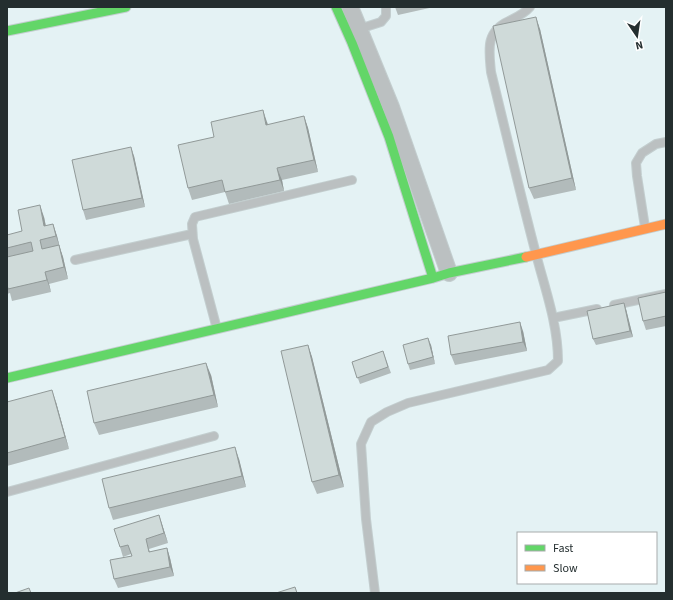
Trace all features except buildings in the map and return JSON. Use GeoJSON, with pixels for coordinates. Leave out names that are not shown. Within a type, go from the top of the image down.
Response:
{"type":"FeatureCollection","features":[{"type":"Feature","properties":{"kind":"street"},"geometry":{"type":"LineString","coordinates":[[7,31],[126,7]]}},
{"type":"Feature","properties":{"kind":"street"},"geometry":{"type":"LineString","coordinates":[[336,7],[352,43],[388,137],[433,278]]}},
{"type":"Feature","properties":{"kind":"street"},"geometry":{"type":"LineString","coordinates":[[350,7],[391,107],[449,273]]}},
{"type":"Feature","properties":{"kind":"street"},"geometry":{"type":"LineString","coordinates":[[7,378],[449,273],[536,255],[666,224]]}},
{"type":"Feature","properties":{"kind":"lane"},"geometry":{"type":"LineString","coordinates":[[359,29],[381,22],[386,16],[386,7]]}},
{"type":"Feature","properties":{"kind":"lane"},"geometry":{"type":"LineString","coordinates":[[375,593],[366,519],[361,444],[371,422],[387,412],[408,403],[548,370],[558,361],[558,344],[553,318],[491,72],[489,48],[492,35],[501,24],[525,13],[530,7]]}},
{"type":"Feature","properties":{"kind":"lane"},"geometry":{"type":"LineString","coordinates":[[645,229],[636,163],[642,153],[656,144],[666,142]]}},
{"type":"Feature","properties":{"kind":"lane"},"geometry":{"type":"LineString","coordinates":[[217,329],[192,234],[192,224],[195,217],[352,180]]}},
{"type":"Feature","properties":{"kind":"lane"},"geometry":{"type":"LineString","coordinates":[[75,260],[192,234]]}},
{"type":"Feature","properties":{"kind":"lane"},"geometry":{"type":"LineString","coordinates":[[553,318],[666,294]]}},
{"type":"Feature","properties":{"kind":"lane"},"geometry":{"type":"LineString","coordinates":[[7,492],[214,436]]}},
{"type":"Feature","properties":{"kind":"traffic: fast"},"geometry":{"type":"LineString","coordinates":[[7,31],[126,7]]}},
{"type":"Feature","properties":{"kind":"traffic: fast"},"geometry":{"type":"LineString","coordinates":[[336,7],[352,43],[389,137],[433,278]]}},
{"type":"Feature","properties":{"kind":"traffic: fast"},"geometry":{"type":"LineString","coordinates":[[7,378],[449,273],[526,257]]}},
{"type":"Feature","properties":{"kind":"traffic: slow"},"geometry":{"type":"LineString","coordinates":[[526,257],[666,224]]}}]}
